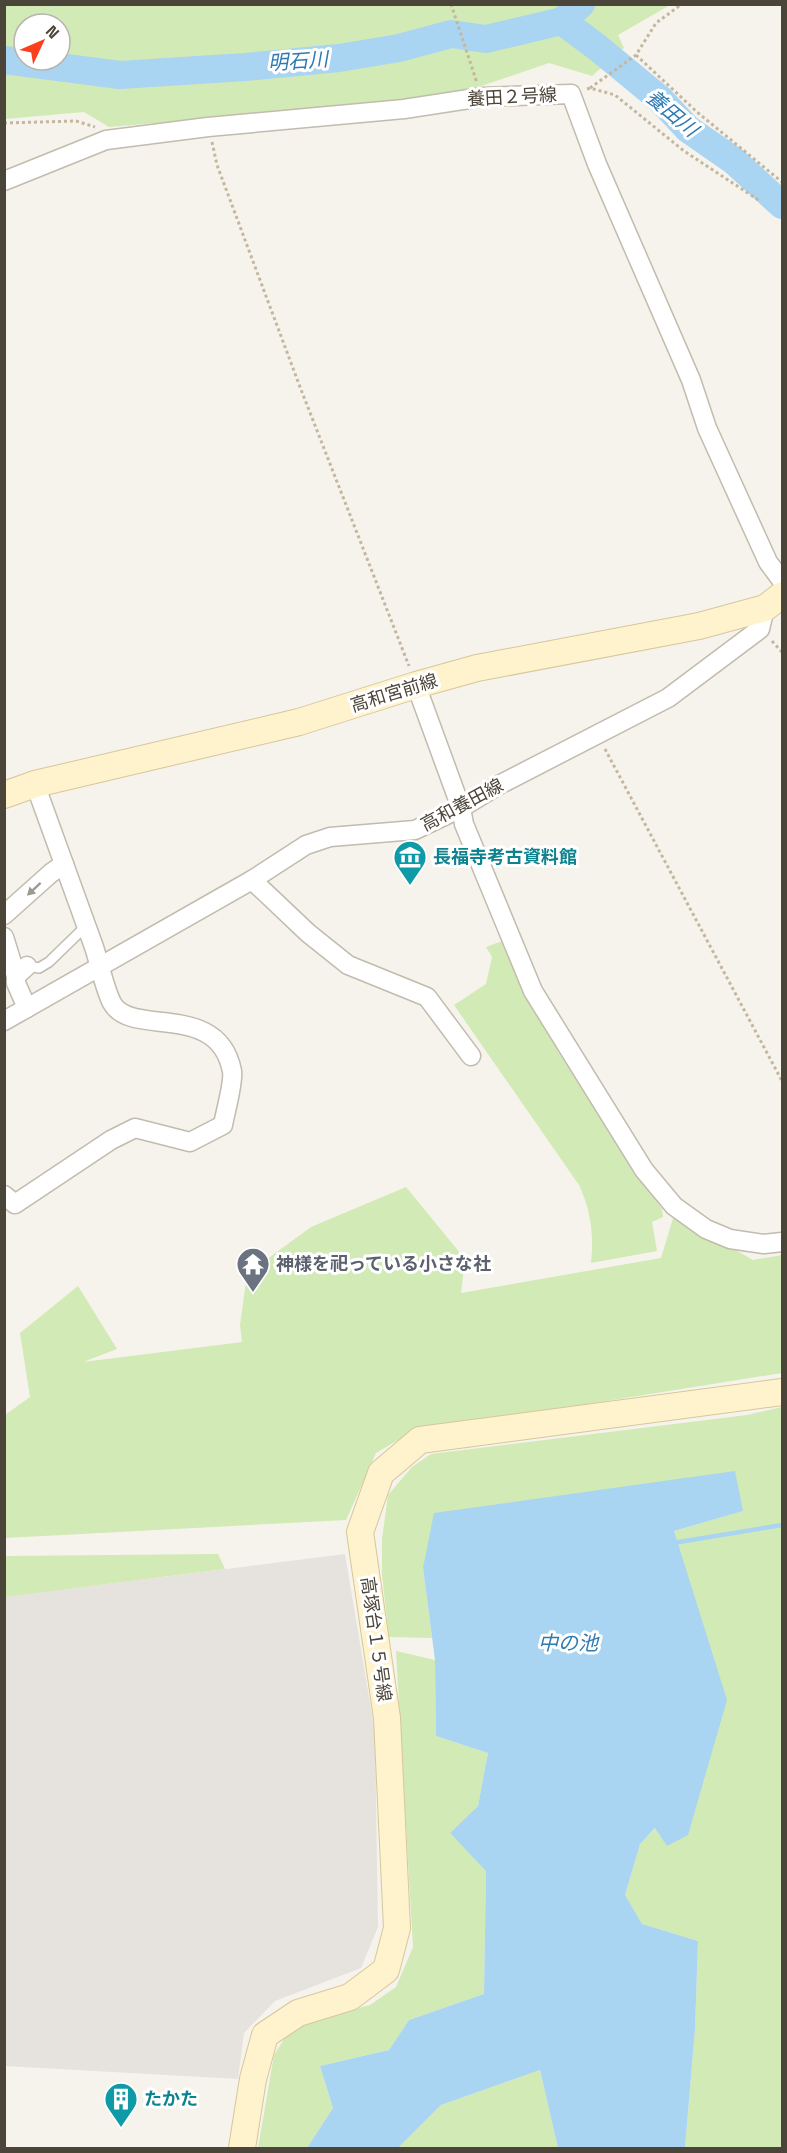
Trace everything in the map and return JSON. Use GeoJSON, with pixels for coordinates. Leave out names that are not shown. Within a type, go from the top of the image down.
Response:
{"type":"FeatureCollection","features":[{"type":"Feature","properties":{"kind":"street","name":"養田２号線"},"geometry":{"type":"LineString","coordinates":[[4,181],[106,140],[208,127],[404,109],[482,97],[571,94],[597,164],[691,380],[707,428],[768,562],[783,581]]}},
{"type":"Feature","properties":{"kind":"street","name":"高和宮前線"},"geometry":{"type":"LineString","coordinates":[[4,795],[35,784],[298,722],[416,685],[477,669],[699,626],[774,602]]}},
{"type":"Feature","properties":{"kind":"street","name":"高和養田線"},"geometry":{"type":"LineString","coordinates":[[4,1021],[252,879],[306,845],[330,837],[415,830],[668,698],[760,629],[774,602]]}},
{"type":"Feature","properties":{"kind":"street"},"geometry":{"type":"LineString","coordinates":[[416,685],[461,808],[464,824],[533,990],[644,1170],[674,1206],[706,1229],[730,1239],[764,1244],[783,1242]]}},
{"type":"Feature","properties":{"kind":"street"},"geometry":{"type":"LineString","coordinates":[[4,1194],[15,1204],[111,1140],[135,1128],[190,1142],[223,1125],[233,1073],[223,1047],[210,1035],[187,1026],[123,1016],[112,1004],[35,784]]}},
{"type":"Feature","properties":{"kind":"street"},"geometry":{"type":"LineString","coordinates":[[4,915],[64,864]]}},
{"type":"Feature","properties":{"kind":"street"},"geometry":{"type":"LineString","coordinates":[[252,879],[308,933],[348,966],[427,997],[471,1056]]}},
{"type":"Feature","properties":{"kind":"street"},"geometry":{"type":"LineString","coordinates":[[4,937],[22,971],[16,983],[27,1008]]}},
{"type":"Feature","properties":{"kind":"street","name":"高塚台１５号線"},"geometry":{"type":"LineString","coordinates":[[242,2148],[253,2079],[265,2035],[298,2013],[350,1997],[386,1970],[397,1928],[387,1718],[360,1532],[381,1473],[420,1440],[783,1392]]}},
{"type":"Feature","properties":{"kind":"lane"},"geometry":{"type":"LineString","coordinates":[[22,971],[39,968],[49,962],[86,926]]}},
{"type":"Feature","properties":{"kind":"path"},"geometry":{"type":"LineString","coordinates":[[451,4],[482,97]]}},
{"type":"Feature","properties":{"kind":"path"},"geometry":{"type":"LineString","coordinates":[[571,94],[590,88],[636,55],[656,23],[682,4]]}},
{"type":"Feature","properties":{"kind":"path"},"geometry":{"type":"LineString","coordinates":[[636,55],[697,112],[783,182]]}},
{"type":"Feature","properties":{"kind":"path"},"geometry":{"type":"LineString","coordinates":[[590,88],[615,95],[684,151],[760,201]]}},
{"type":"Feature","properties":{"kind":"path"},"geometry":{"type":"LineString","coordinates":[[4,123],[76,121],[99,128],[106,140]]}},
{"type":"Feature","properties":{"kind":"path"},"geometry":{"type":"LineString","coordinates":[[208,127],[217,165],[416,685]]}},
{"type":"Feature","properties":{"kind":"path"},"geometry":{"type":"LineString","coordinates":[[597,735],[783,1081]]}},
{"type":"Feature","properties":{"kind":"shaded area"},"geometry":{"type":"Polygon","coordinates":[[[345,1554],[375,1733],[378,1927],[361,1968],[275,2001],[244,2033],[238,2079],[5,2066],[4,1597],[345,1554]]]}},
{"type":"Feature","properties":{"kind":"green space"},"geometry":{"type":"Polygon","coordinates":[[[5,5],[670,5],[618,35],[624,48],[592,76],[549,63],[443,99],[109,127],[84,112],[5,119],[5,5]]]}},
{"type":"Feature","properties":{"kind":"green space"},"geometry":{"type":"Polygon","coordinates":[[[502,941],[528,998],[559,1047],[557,1050],[640,1179],[662,1209],[663,1217],[652,1222],[657,1251],[591,1263],[591,1223],[579,1185],[454,1005],[486,984],[492,957],[486,947],[502,941]]]}},
{"type":"Feature","properties":{"kind":"green space"},"geometry":{"type":"Polygon","coordinates":[[[406,1187],[465,1259],[461,1293],[661,1258],[674,1215],[753,1260],[782,1255],[782,1373],[412,1432],[376,1453],[346,1520],[5,1538],[5,1415],[30,1397],[20,1333],[78,1286],[117,1349],[83,1362],[242,1342],[240,1325],[247,1274],[311,1227],[406,1187]]]}},
{"type":"Feature","properties":{"kind":"green space"},"geometry":{"type":"Polygon","coordinates":[[[782,1407],[782,2148],[685,2148],[695,2029],[698,1941],[641,1924],[625,1895],[640,1843],[656,1828],[680,1553],[674,1531],[743,1511],[423,1568],[432,1638],[389,1637],[382,1575],[382,1539],[388,1495],[412,1467],[431,1454],[747,1415],[782,1407]]]}},
{"type":"Feature","properties":{"kind":"green space"},"geometry":{"type":"Polygon","coordinates":[[[218,1554],[225,1569],[5,1597],[5,1556],[218,1554]]]}},
{"type":"Feature","properties":{"kind":"green space"},"geometry":{"type":"Polygon","coordinates":[[[396,1651],[435,1660],[436,1736],[488,1753],[478,1806],[450,1833],[486,1870],[484,1994],[409,2020],[389,2050],[320,2066],[333,2108],[307,2148],[258,2148],[274,2055],[286,2036],[300,2024],[370,2005],[396,1987],[413,1947],[396,1651]]]}},
{"type":"Feature","properties":{"kind":"green space"},"geometry":{"type":"Polygon","coordinates":[[[540,2070],[558,2148],[398,2148],[441,2105],[540,2070]]]}},
{"type":"Feature","properties":{"kind":"water","name":"中の池"},"geometry":{"type":"Polygon","coordinates":[[[735,1471],[743,1511],[674,1531],[727,1700],[688,1835],[667,1846],[655,1828],[640,1844],[625,1895],[642,1924],[698,1941],[695,2029],[685,2148],[558,2148],[540,2070],[441,2105],[398,2148],[307,2148],[333,2108],[320,2066],[389,2050],[409,2020],[484,1994],[486,1871],[450,1833],[478,1806],[488,1753],[436,1736],[435,1660],[423,1568],[434,1513],[735,1471]]]}},
{"type":"Feature","properties":{"kind":"waterway","name":"明石川"},"geometry":{"type":"LineString","coordinates":[[4,60],[120,75],[339,58],[399,48],[451,34],[486,39],[562,21],[581,4]]}},
{"type":"Feature","properties":{"kind":"waterway","name":"養田川"},"geometry":{"type":"LineString","coordinates":[[562,21],[660,99],[688,129],[734,161],[782,205]]}},
{"type":"Feature","properties":{"kind":"waterway"},"geometry":{"type":"LineString","coordinates":[[673,1543],[782,1525]]}},
{"type":"Feature","properties":{"kind":"place","name":"長福寺考古資料館"},"geometry":{"type":"Point","coordinates":[410,886]}},
{"type":"Feature","properties":{"kind":"place","name":"神様を祀っている小さな社"},"geometry":{"type":"Point","coordinates":[253,1293]}},
{"type":"Feature","properties":{"kind":"place","name":"たかた"},"geometry":{"type":"Point","coordinates":[121,2128]}}]}
